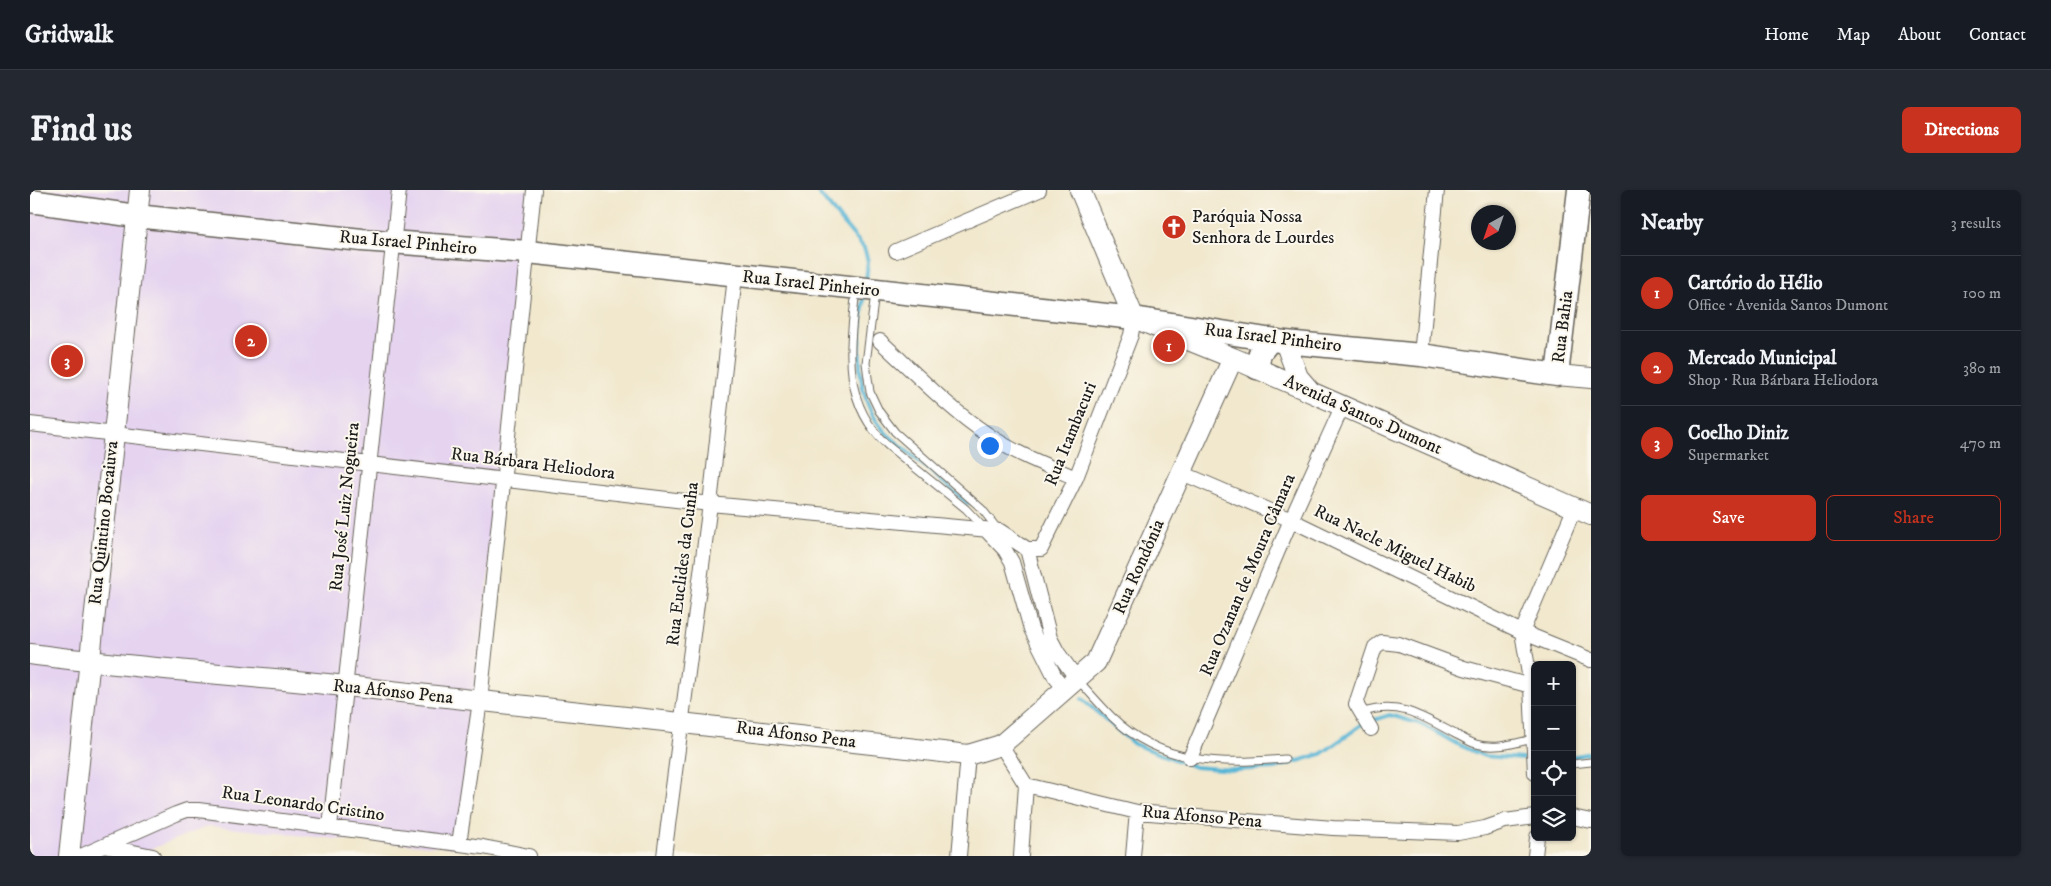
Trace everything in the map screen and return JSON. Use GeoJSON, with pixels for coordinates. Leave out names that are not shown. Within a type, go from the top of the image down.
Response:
{"type":"FeatureCollection","features":[{"type":"Feature","properties":{"kind":"main road","name":"Rua Bahia"},"geometry":{"type":"LineString","coordinates":[[1557,375],[1579,190]]}},
{"type":"Feature","properties":{"kind":"main road","name":"Rua Israel Pinheiro"},"geometry":{"type":"LineString","coordinates":[[30,201],[136,216],[393,244],[528,252],[822,285],[878,296],[1134,318],[1282,347],[1421,355],[1557,375]]}},
{"type":"Feature","properties":{"kind":"main road"},"geometry":{"type":"LineString","coordinates":[[1265,371],[1260,353],[1282,347]]}},
{"type":"Feature","properties":{"kind":"street","name":"Rua Quintino Bocaiuva"},"geometry":{"type":"LineString","coordinates":[[69,856],[140,190]]}},
{"type":"Feature","properties":{"kind":"street","name":"Rua José Luiz Nogueira"},"geometry":{"type":"LineString","coordinates":[[330,827],[399,190]]}},
{"type":"Feature","properties":{"kind":"street"},"geometry":{"type":"LineString","coordinates":[[459,844],[480,701],[505,480],[534,190]]}},
{"type":"Feature","properties":{"kind":"street"},"geometry":{"type":"LineString","coordinates":[[896,251],[1039,190]]}},
{"type":"Feature","properties":{"kind":"street"},"geometry":{"type":"LineString","coordinates":[[1080,190],[1134,318]]}},
{"type":"Feature","properties":{"kind":"street"},"geometry":{"type":"LineString","coordinates":[[1421,355],[1437,190]]}},
{"type":"Feature","properties":{"kind":"street","name":"Rua Euclides da Cunha"},"geometry":{"type":"LineString","coordinates":[[664,856],[710,504],[735,276]]}},
{"type":"Feature","properties":{"kind":"street","name":"Avenida Santos Dumont"},"geometry":{"type":"LineString","coordinates":[[1134,318],[1265,371],[1342,407],[1582,512]]}},
{"type":"Feature","properties":{"kind":"street","name":"Rua Itambacuri"},"geometry":{"type":"LineString","coordinates":[[1027,549],[1041,549],[1076,478],[1131,335],[1134,318]]}},
{"type":"Feature","properties":{"kind":"street"},"geometry":{"type":"LineString","coordinates":[[880,341],[950,405],[986,434],[1028,458],[1076,478]]}},
{"type":"Feature","properties":{"kind":"street"},"geometry":{"type":"LineString","coordinates":[[1282,347],[1298,377],[1311,392]]}},
{"type":"Feature","properties":{"kind":"street","name":"Rua Rondônia"},"geometry":{"type":"LineString","coordinates":[[1001,745],[1096,662],[1233,358]]}},
{"type":"Feature","properties":{"kind":"street","name":"Rua Israel Pinheiro"},"geometry":{"type":"LineString","coordinates":[[1557,375],[1591,378]]}},
{"type":"Feature","properties":{"kind":"street","name":"Rua Ozanan de Moura Câmara"},"geometry":{"type":"LineString","coordinates":[[1190,758],[1291,520],[1342,407]]}},
{"type":"Feature","properties":{"kind":"street","name":"Rua Bárbara Heliodora"},"geometry":{"type":"LineString","coordinates":[[30,424],[710,504],[985,529],[1000,531],[1027,549]]}},
{"type":"Feature","properties":{"kind":"street","name":"Rua Nacle Miguel Habib"},"geometry":{"type":"LineString","coordinates":[[1182,473],[1291,520],[1522,632],[1591,660]]}},
{"type":"Feature","properties":{"kind":"street"},"geometry":{"type":"LineString","coordinates":[[1371,730],[1357,707],[1357,700],[1375,647],[1382,642],[1399,644],[1472,671],[1531,686],[1522,632],[1582,512]]}},
{"type":"Feature","properties":{"kind":"street"},"geometry":{"type":"LineString","coordinates":[[985,529],[1005,550],[1012,562],[1031,629],[1055,677],[1071,684]]}},
{"type":"Feature","properties":{"kind":"street"},"geometry":{"type":"LineString","coordinates":[[1027,549],[1050,638],[1071,684]]}},
{"type":"Feature","properties":{"kind":"street","name":"Rua Afonso Pena"},"geometry":{"type":"LineString","coordinates":[[30,654],[90,662],[345,686],[681,722],[968,755],[1001,745]]}},
{"type":"Feature","properties":{"kind":"street"},"geometry":{"type":"LineString","coordinates":[[1001,745],[1026,785],[1021,856]]}},
{"type":"Feature","properties":{"kind":"street"},"geometry":{"type":"LineString","coordinates":[[959,856],[968,755]]}},
{"type":"Feature","properties":{"kind":"street","name":"Rua Afonso Pena"},"geometry":{"type":"LineString","coordinates":[[1026,785],[1137,812],[1333,828],[1458,832],[1485,828],[1505,821],[1531,818]]}},
{"type":"Feature","properties":{"kind":"street","name":"Rua Leonardo Cristino"},"geometry":{"type":"LineString","coordinates":[[81,856],[162,819],[187,810],[219,811],[459,844],[482,852],[528,856]]}},
{"type":"Feature","properties":{"kind":"street"},"geometry":{"type":"LineString","coordinates":[[1134,856],[1137,812]]}},
{"type":"Feature","properties":{"kind":"street"},"geometry":{"type":"LineString","coordinates":[[1576,818],[1591,821]]}},
{"type":"Feature","properties":{"kind":"street"},"geometry":{"type":"LineString","coordinates":[[1535,856],[1537,841]]}},
{"type":"Feature","properties":{"kind":"street"},"geometry":{"type":"LineString","coordinates":[[104,846],[153,856]]}},
{"type":"Feature","properties":{"kind":"lane"},"geometry":{"type":"LineString","coordinates":[[878,296],[866,363],[870,392],[879,411],[895,432],[982,509],[1000,531]]}},
{"type":"Feature","properties":{"kind":"lane"},"geometry":{"type":"LineString","coordinates":[[855,298],[851,332],[851,362],[855,395],[862,414],[876,435],[966,509],[985,529]]}},
{"type":"Feature","properties":{"kind":"lane"},"geometry":{"type":"LineString","coordinates":[[1071,684],[1140,738],[1167,752],[1190,758],[1230,762],[1285,759]]}},
{"type":"Feature","properties":{"kind":"lane"},"geometry":{"type":"LineString","coordinates":[[1360,713],[1394,707],[1413,712],[1475,744],[1493,747],[1531,738]]}},
{"type":"Feature","properties":{"kind":"lane"},"geometry":{"type":"LineString","coordinates":[[1576,764],[1591,762]]}},
{"type":"Feature","properties":{"kind":"shaded area"},"geometry":{"type":"Polygon","coordinates":[[[30,190],[528,190],[461,848],[336,839],[209,826],[133,856],[30,856],[30,190]]]}},
{"type":"Feature","properties":{"kind":"waterway"},"geometry":{"type":"LineString","coordinates":[[816,190],[864,248],[868,261],[866,281]]}},
{"type":"Feature","properties":{"kind":"waterway"},"geometry":{"type":"LineString","coordinates":[[864,296],[860,368],[862,386],[867,403],[875,419],[887,434],[968,504]]}},
{"type":"Feature","properties":{"kind":"waterway"},"geometry":{"type":"LineString","coordinates":[[1082,699],[1134,744],[1195,767],[1234,770],[1275,768],[1321,754],[1364,723]]}},
{"type":"Feature","properties":{"kind":"waterway"},"geometry":{"type":"LineString","coordinates":[[1371,721],[1390,715],[1421,724],[1457,744],[1484,756],[1523,759]]}},
{"type":"Feature","properties":{"kind":"waterway"},"geometry":{"type":"LineString","coordinates":[[1576,756],[1591,753]]}},
{"type":"Feature","properties":{"kind":"place","name":"Paróquia Nossa Senhora de Lourdes"},"geometry":{"type":"Point","coordinates":[1174,227]}},
{"type":"Feature","properties":{"kind":"place","name":"Mercado Municipal"},"geometry":{"type":"Point","coordinates":[251,341]}},
{"type":"Feature","properties":{"kind":"place","name":"Cartório do Hélio"},"geometry":{"type":"Point","coordinates":[1169,346]}},
{"type":"Feature","properties":{"kind":"place","name":"Coelho Diniz"},"geometry":{"type":"Point","coordinates":[67,361]}}]}
